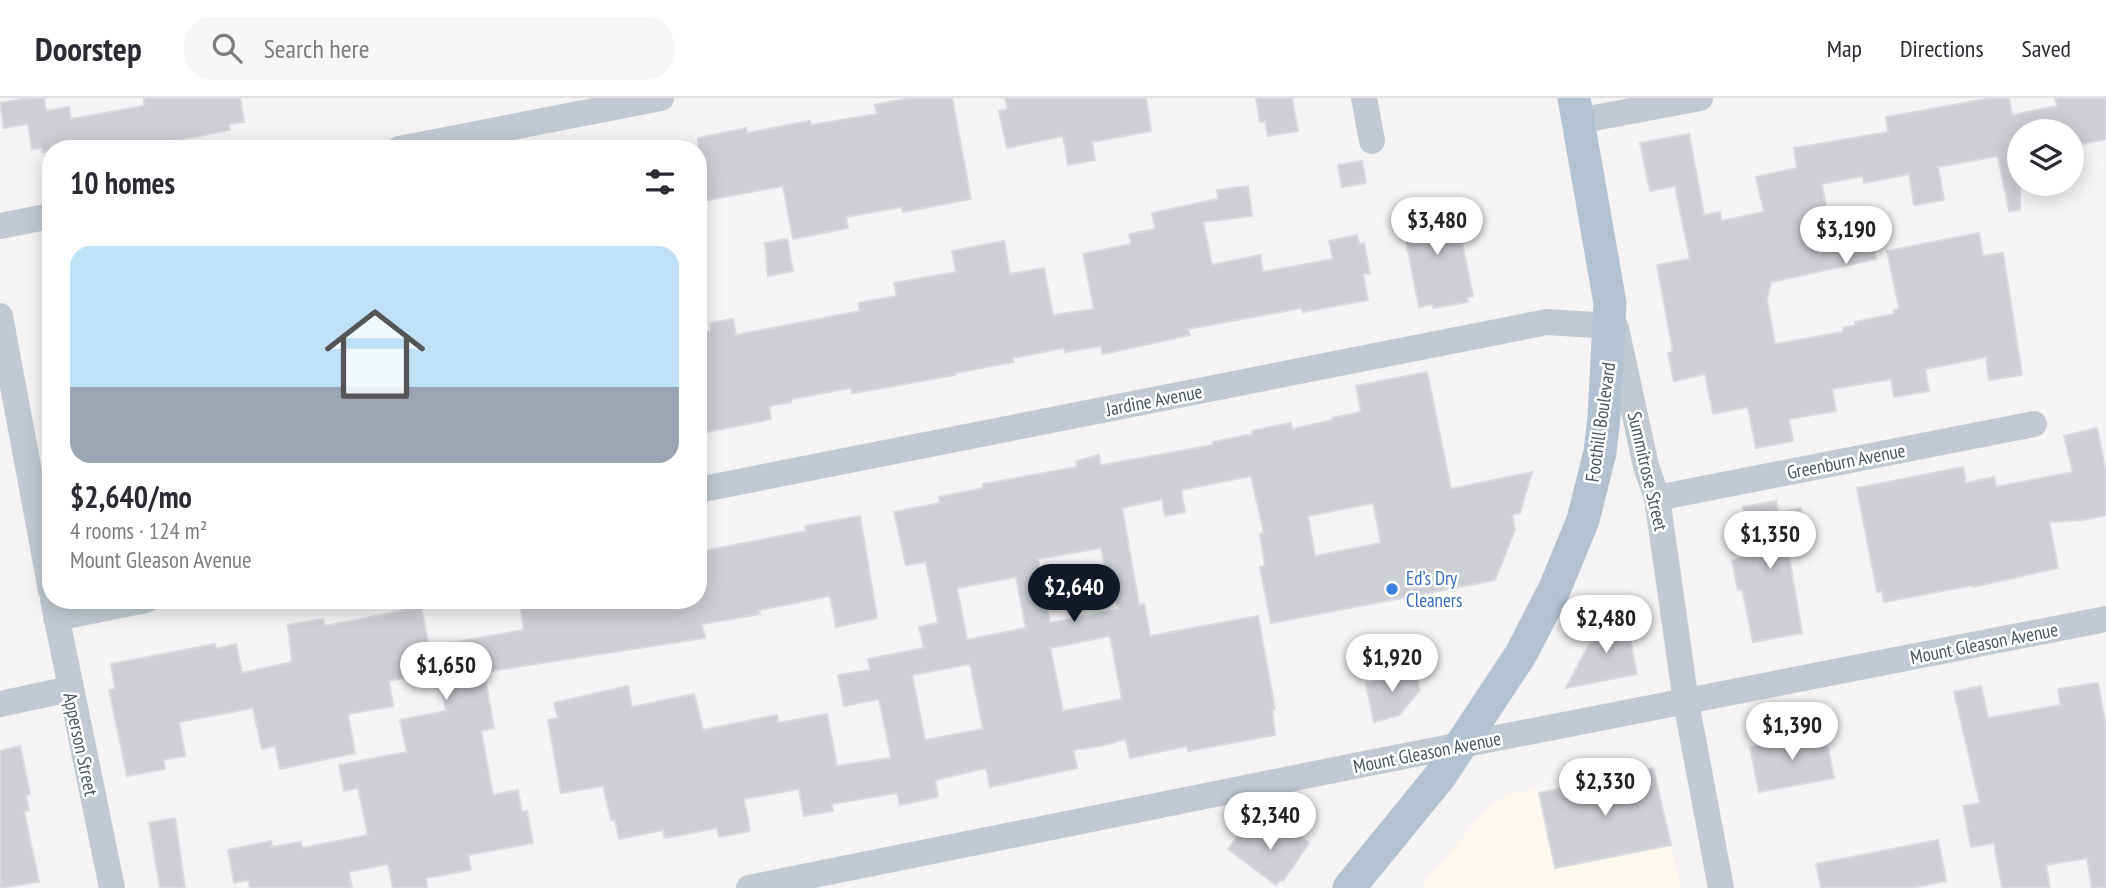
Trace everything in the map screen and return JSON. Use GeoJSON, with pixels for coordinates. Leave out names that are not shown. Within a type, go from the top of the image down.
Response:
{"type":"FeatureCollection","features":[{"type":"Feature","properties":{"kind":"main road","name":"Foothill Boulevard"},"geometry":{"type":"LineString","coordinates":[[1349,888],[1441,775],[1521,654],[1555,588],[1583,520],[1600,452],[1610,314],[1576,109]]}},
{"type":"Feature","properties":{"kind":"street"},"geometry":{"type":"LineString","coordinates":[[445,140],[661,98]]}},
{"type":"Feature","properties":{"kind":"street"},"geometry":{"type":"LineString","coordinates":[[1364,98],[1372,141]]}},
{"type":"Feature","properties":{"kind":"street"},"geometry":{"type":"LineString","coordinates":[[1576,109],[1700,98]]}},
{"type":"Feature","properties":{"kind":"street"},"geometry":{"type":"LineString","coordinates":[[0,226],[42,218]]}},
{"type":"Feature","properties":{"kind":"street","name":"Jardine Avenue"},"geometry":{"type":"LineString","coordinates":[[707,489],[1547,322],[1610,314]]}},
{"type":"Feature","properties":{"kind":"street","name":"Summitrose Street"},"geometry":{"type":"LineString","coordinates":[[1610,314],[1646,466],[1657,498],[1686,702],[1721,888]]}},
{"type":"Feature","properties":{"kind":"street"},"geometry":{"type":"LineString","coordinates":[[0,316],[6,378],[42,548]]}},
{"type":"Feature","properties":{"kind":"street","name":"Greenburn Avenue"},"geometry":{"type":"LineString","coordinates":[[1657,498],[2034,424]]}},
{"type":"Feature","properties":{"kind":"street","name":"Apperson Street"},"geometry":{"type":"LineString","coordinates":[[54,609],[112,888]]}},
{"type":"Feature","properties":{"kind":"street","name":"Mount Gleason Avenue"},"geometry":{"type":"LineString","coordinates":[[753,888],[2106,619]]}},
{"type":"Feature","properties":{"kind":"street"},"geometry":{"type":"LineString","coordinates":[[0,704],[70,690]]}},
{"type":"Feature","properties":{"kind":"shaded area"},"geometry":{"type":"Polygon","coordinates":[[[1538,789],[1555,868],[1671,845],[1680,888],[1420,888],[1491,804],[1509,794],[1538,789]]]}},
{"type":"Feature","properties":{"kind":"building"},"geometry":{"type":"Polygon","coordinates":[[[44,98],[46,111],[69,107],[71,119],[144,106],[144,98],[240,98],[244,122],[229,124],[230,130],[179,140],[42,140],[42,148],[32,149],[28,124],[4,128],[0,103],[44,98]]]}},
{"type":"Feature","properties":{"kind":"building"},"geometry":{"type":"Polygon","coordinates":[[[909,98],[952,98],[971,199],[903,212],[902,207],[846,217],[848,228],[793,239],[783,186],[707,200],[707,140],[698,138],[746,128],[747,133],[810,121],[811,125],[877,114],[875,105],[909,98]]]}},
{"type":"Feature","properties":{"kind":"building"},"geometry":{"type":"Polygon","coordinates":[[[1005,98],[1146,98],[1151,131],[1092,142],[1095,160],[1068,165],[1063,136],[1007,148],[999,111],[1008,109],[1005,98]]]}},
{"type":"Feature","properties":{"kind":"building"},"geometry":{"type":"Polygon","coordinates":[[[1256,98],[1292,98],[1298,131],[1268,136],[1265,121],[1260,122],[1256,98]]]}},
{"type":"Feature","properties":{"kind":"building"},"geometry":{"type":"Polygon","coordinates":[[[1992,98],[2009,98],[2012,115],[2057,106],[2055,98],[2106,98],[2106,139],[2084,144],[2084,119],[2007,119],[2007,196],[2020,196],[2020,210],[2009,211],[1998,156],[1938,167],[1944,200],[1914,205],[1909,174],[1864,183],[1863,176],[1822,184],[1831,240],[1871,232],[1876,259],[1771,282],[1767,299],[1775,344],[1843,332],[1843,328],[1856,325],[1855,322],[1894,314],[1894,310],[1899,309],[1887,251],[1979,233],[1983,256],[2003,253],[2022,375],[1989,380],[1986,357],[1925,369],[1929,391],[1894,397],[1891,379],[1832,389],[1836,411],[1789,419],[1793,441],[1756,448],[1748,407],[1713,414],[1705,374],[1674,381],[1668,353],[1673,352],[1657,265],[1690,259],[1675,186],[1650,191],[1640,143],[1689,134],[1704,215],[1720,212],[1721,221],[1764,212],[1756,177],[1797,168],[1794,148],[1888,132],[1886,117],[1992,98]]]}},
{"type":"Feature","properties":{"kind":"building"},"geometry":{"type":"Polygon","coordinates":[[[1362,161],[1366,183],[1342,187],[1338,165],[1362,161]]]}},
{"type":"Feature","properties":{"kind":"building"},"geometry":{"type":"Polygon","coordinates":[[[1248,186],[1252,216],[1203,222],[1212,265],[1260,255],[1263,272],[1333,259],[1329,241],[1357,235],[1359,244],[1364,243],[1370,273],[1363,274],[1368,300],[1303,312],[1302,308],[1188,329],[1190,335],[1103,354],[1101,346],[1065,352],[1064,348],[1013,358],[1014,362],[955,375],[866,391],[852,393],[851,388],[792,399],[791,402],[769,406],[771,419],[707,432],[707,332],[711,331],[710,323],[733,319],[736,335],[860,311],[858,303],[897,296],[894,283],[956,272],[952,251],[1004,241],[1010,274],[1044,268],[1053,315],[1094,309],[1083,254],[1131,244],[1129,234],[1155,229],[1152,213],[1218,199],[1217,190],[1248,186]]]}},
{"type":"Feature","properties":{"kind":"building"},"geometry":{"type":"Polygon","coordinates":[[[1449,204],[1449,210],[1455,209],[1473,296],[1467,297],[1468,302],[1433,308],[1433,304],[1419,307],[1401,214],[1449,204]]]}},
{"type":"Feature","properties":{"kind":"building"},"geometry":{"type":"Polygon","coordinates":[[[787,239],[793,271],[768,276],[765,243],[787,239]]]}},
{"type":"Feature","properties":{"kind":"building"},"geometry":{"type":"Polygon","coordinates":[[[1427,372],[1451,489],[1532,472],[1520,513],[1512,515],[1515,530],[1495,580],[1271,623],[1260,567],[1265,566],[1260,534],[1264,533],[1251,476],[1181,490],[1185,512],[1165,516],[1162,499],[1122,508],[1139,605],[1144,604],[1150,636],[1258,616],[1275,709],[1272,710],[1275,735],[1188,751],[1187,746],[1130,758],[1126,739],[1073,750],[1077,768],[990,787],[986,768],[935,780],[938,797],[900,805],[897,793],[831,804],[833,811],[804,816],[799,789],[744,799],[750,831],[719,837],[717,828],[665,838],[663,830],[619,839],[615,820],[611,820],[603,786],[561,793],[548,720],[558,718],[554,703],[628,686],[632,707],[694,694],[703,730],[777,715],[778,723],[827,714],[837,766],[891,758],[879,699],[844,706],[838,675],[870,670],[868,659],[924,648],[919,627],[938,623],[926,562],[906,565],[894,512],[940,503],[939,497],[984,488],[983,484],[1077,467],[1076,461],[1099,455],[1100,464],[1103,465],[1213,445],[1213,442],[1253,434],[1252,431],[1275,426],[1291,423],[1292,429],[1332,420],[1361,412],[1356,386],[1427,372]],[[1373,503],[1308,516],[1315,556],[1381,543],[1373,503]],[[1101,548],[1038,559],[1050,623],[1120,609],[1106,589],[1108,581],[1101,548]],[[1016,577],[957,588],[967,640],[1026,628],[1016,577]],[[1110,636],[1050,648],[1063,711],[1122,699],[1110,636]],[[970,664],[912,675],[925,740],[983,729],[970,664]]]}},
{"type":"Feature","properties":{"kind":"building"},"geometry":{"type":"Polygon","coordinates":[[[2097,428],[2106,472],[2106,515],[2083,520],[2049,522],[2058,568],[1973,587],[1884,602],[1882,591],[1877,592],[1857,488],[1963,467],[1966,483],[1994,477],[1996,487],[2073,472],[2064,436],[2097,428]]]}},
{"type":"Feature","properties":{"kind":"building"},"geometry":{"type":"Polygon","coordinates":[[[1776,501],[1778,513],[1801,508],[1808,541],[1787,545],[1802,633],[1753,642],[1742,589],[1738,590],[1732,560],[1752,555],[1743,507],[1776,501]]]}},
{"type":"Feature","properties":{"kind":"building"},"geometry":{"type":"Polygon","coordinates":[[[860,516],[877,618],[836,627],[830,596],[759,610],[760,614],[702,624],[705,638],[484,672],[494,728],[481,731],[493,795],[518,790],[522,812],[527,811],[533,843],[468,855],[471,870],[426,878],[427,888],[393,888],[388,864],[349,872],[352,888],[250,888],[248,880],[234,883],[228,850],[271,841],[272,847],[301,842],[302,848],[368,835],[358,788],[344,791],[339,765],[407,752],[400,720],[446,711],[438,671],[389,681],[393,706],[348,714],[355,753],[280,769],[275,746],[262,749],[253,708],[179,722],[185,756],[163,760],[165,769],[127,776],[109,690],[115,689],[111,664],[215,644],[216,649],[236,644],[242,673],[292,662],[288,625],[323,619],[325,626],[411,609],[421,609],[429,647],[524,630],[521,609],[707,609],[707,550],[806,531],[805,526],[860,516]]]}},
{"type":"Feature","properties":{"kind":"building"},"geometry":{"type":"Polygon","coordinates":[[[1604,615],[1628,628],[1637,674],[1566,688],[1604,615]]]}},
{"type":"Feature","properties":{"kind":"building"},"geometry":{"type":"Polygon","coordinates":[[[1409,668],[1410,675],[1416,674],[1420,690],[1399,715],[1374,722],[1366,684],[1384,680],[1383,674],[1409,668]]]}},
{"type":"Feature","properties":{"kind":"building"},"geometry":{"type":"Polygon","coordinates":[[[2098,683],[2106,727],[2106,888],[2092,888],[2087,858],[2046,865],[2050,888],[2002,888],[1994,843],[1971,847],[1963,806],[1980,803],[1954,692],[1981,686],[1988,718],[2061,705],[2058,689],[2098,683]]]}},
{"type":"Feature","properties":{"kind":"building"},"geometry":{"type":"Polygon","coordinates":[[[1825,732],[1834,778],[1759,792],[1750,747],[1825,732]]]}},
{"type":"Feature","properties":{"kind":"building"},"geometry":{"type":"Polygon","coordinates":[[[20,746],[30,794],[26,795],[29,810],[24,811],[39,882],[0,888],[0,751],[20,746]]]}},
{"type":"Feature","properties":{"kind":"building"},"geometry":{"type":"Polygon","coordinates":[[[1653,768],[1671,845],[1555,868],[1539,793],[1568,787],[1568,784],[1623,772],[1624,776],[1653,768]]]}},
{"type":"Feature","properties":{"kind":"building"},"geometry":{"type":"Polygon","coordinates":[[[175,818],[185,888],[160,888],[149,823],[175,818]]]}},
{"type":"Feature","properties":{"kind":"building"},"geometry":{"type":"Polygon","coordinates":[[[1254,827],[1270,839],[1275,832],[1281,837],[1288,827],[1309,843],[1283,881],[1280,880],[1276,885],[1228,849],[1243,829],[1250,833],[1254,827]]]}},
{"type":"Feature","properties":{"kind":"building"},"geometry":{"type":"Polygon","coordinates":[[[1938,840],[1946,881],[1911,888],[1821,888],[1816,864],[1938,840]]]}},
{"type":"Feature","properties":{"kind":"place","name":"Ed’s Dry Cleaners"},"geometry":{"type":"Point","coordinates":[1392,589]}}]}
